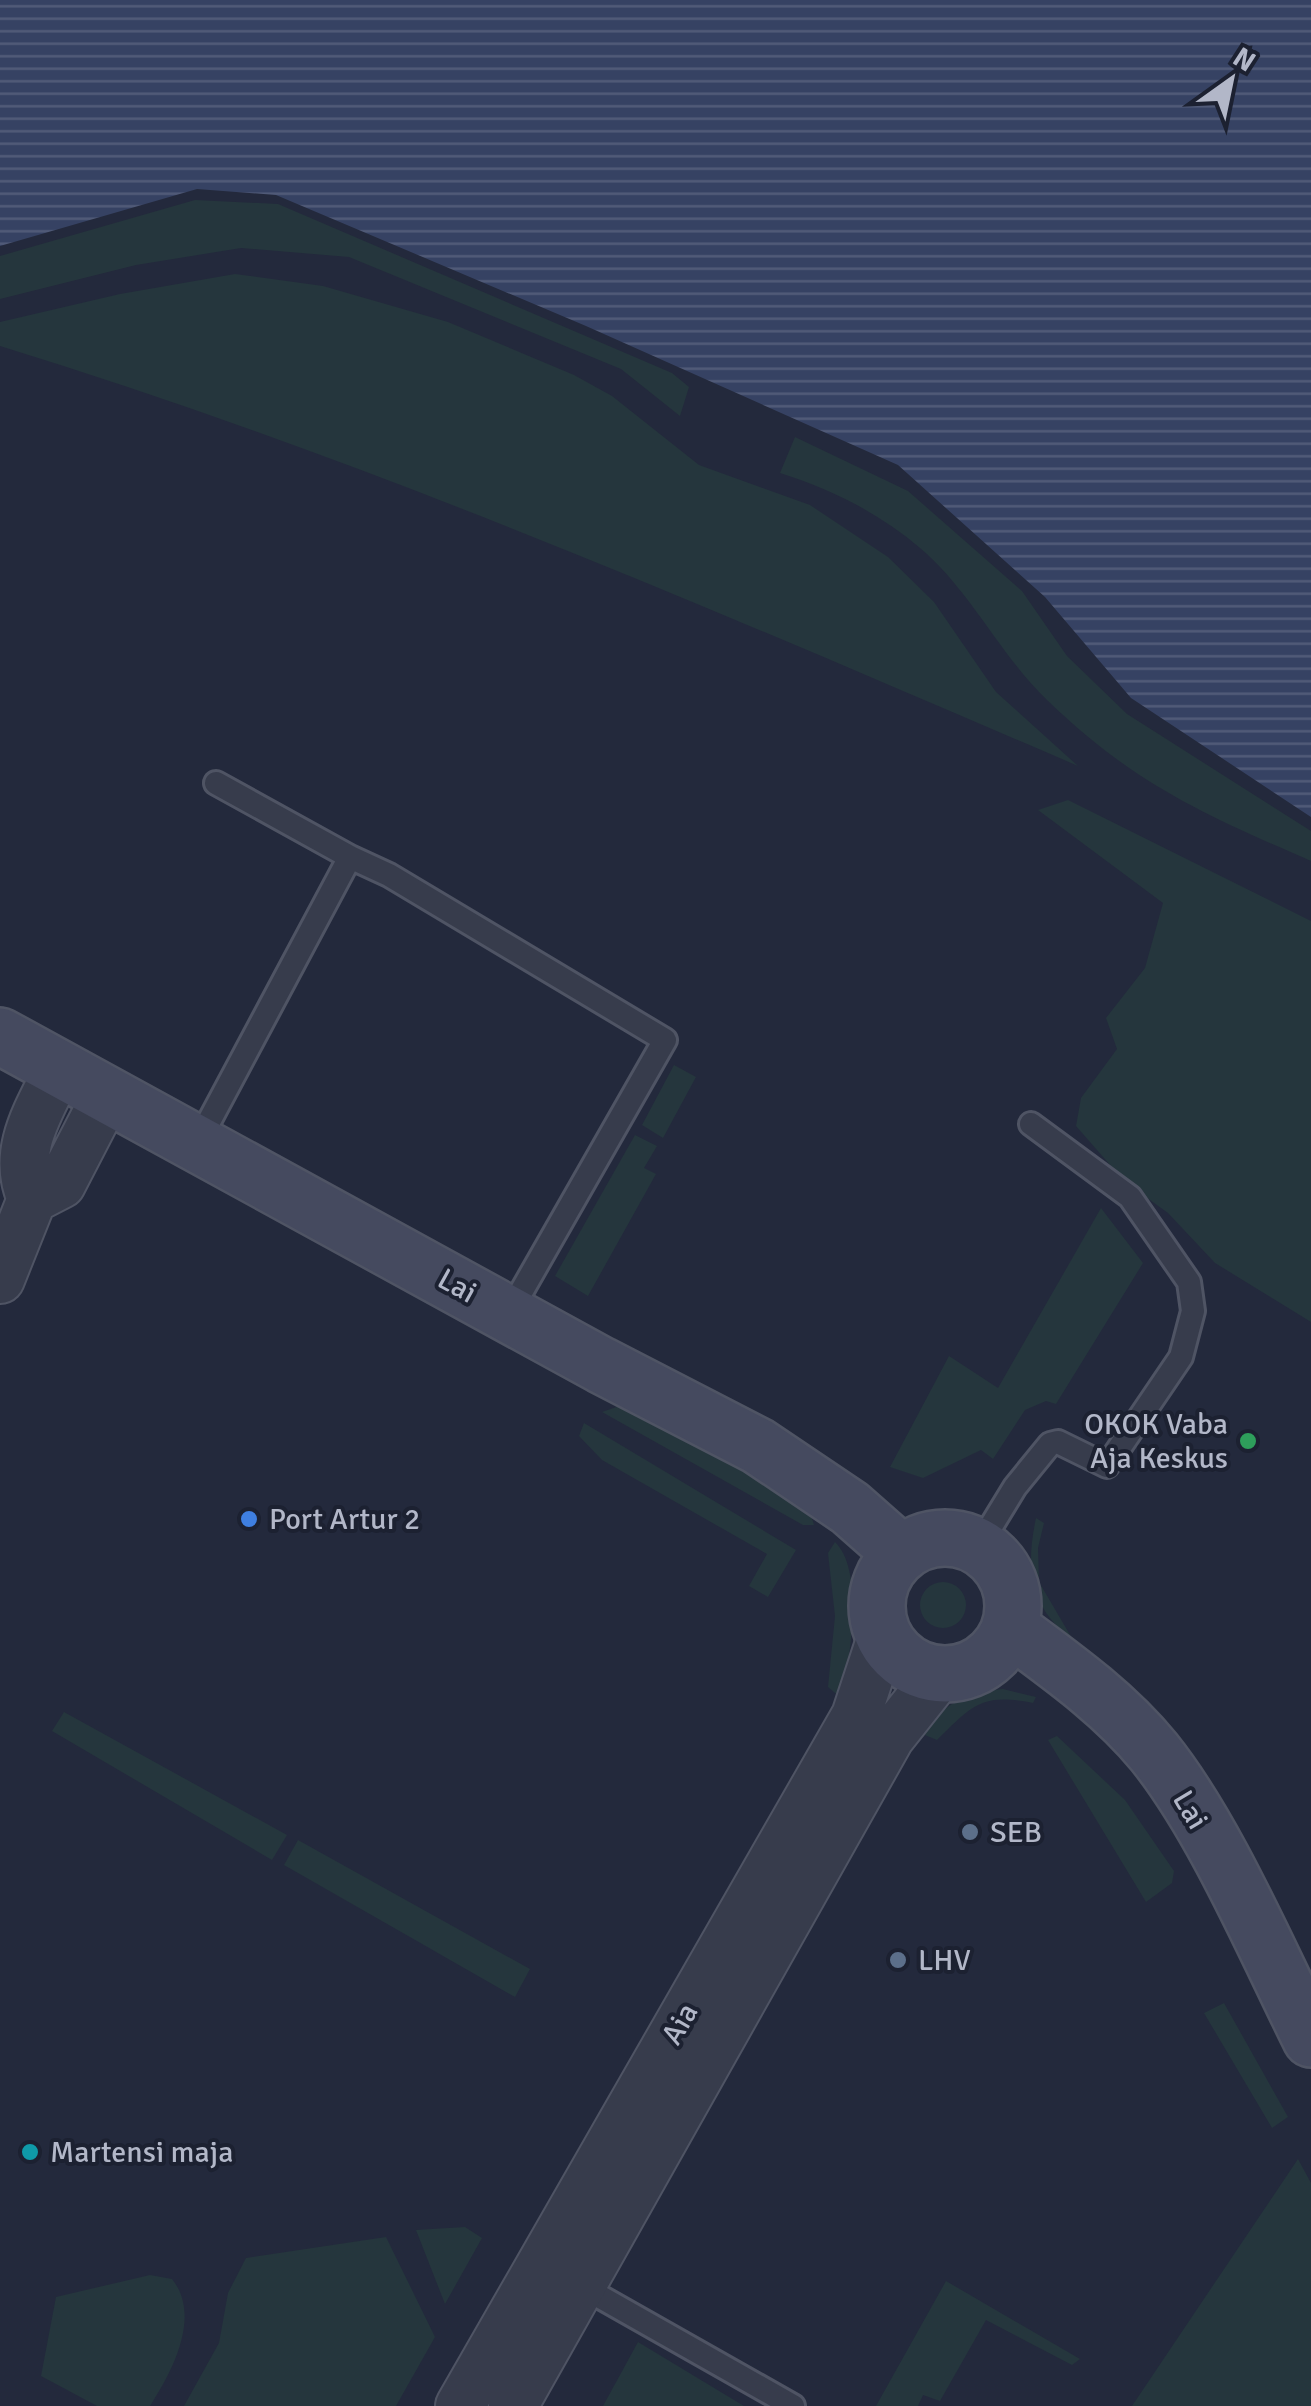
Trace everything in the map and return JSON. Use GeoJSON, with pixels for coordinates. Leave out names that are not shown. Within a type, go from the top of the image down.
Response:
{"type":"FeatureCollection","features":[{"type":"Feature","properties":{"kind":"street","name":"Lai"},"geometry":{"type":"LineString","coordinates":[[0,1036],[758,1446],[850,1508],[901,1553]]}},
{"type":"Feature","properties":{"kind":"street"},"geometry":{"type":"LineString","coordinates":[[0,1279],[19,1209],[21,1157],[59,1069]]}},
{"type":"Feature","properties":{"kind":"street"},"geometry":{"type":"LineString","coordinates":[[19,1209],[61,1184],[107,1095]]}},
{"type":"Feature","properties":{"kind":"street"},"geometry":{"type":"LineString","coordinates":[[939,1538],[959,1538],[979,1546],[994,1558],[1012,1591],[1010,1628],[989,1658],[957,1673],[940,1674],[906,1662],[883,1634],[878,1618],[880,1582],[901,1553],[939,1538]]}},
{"type":"Feature","properties":{"kind":"street","name":"Lai"},"geometry":{"type":"LineString","coordinates":[[1010,1628],[1102,1700],[1154,1752],[1244,1906],[1311,2039]]}},
{"type":"Feature","properties":{"kind":"street","name":"Aia"},"geometry":{"type":"LineString","coordinates":[[460,2406],[856,1716],[883,1634]]}},
{"type":"Feature","properties":{"kind":"street","name":"Aia"},"geometry":{"type":"LineString","coordinates":[[513,2406],[890,1737],[940,1674]]}},
{"type":"Feature","properties":{"kind":"lane"},"geometry":{"type":"LineString","coordinates":[[216,784],[350,858],[389,875],[665,1040],[508,1314]]}},
{"type":"Feature","properties":{"kind":"lane"},"geometry":{"type":"LineString","coordinates":[[198,1144],[350,858]]}},
{"type":"Feature","properties":{"kind":"lane"},"geometry":{"type":"LineString","coordinates":[[979,1546],[1015,1487],[1050,1444],[1058,1442],[1108,1466],[1181,1357],[1192,1311],[1189,1282],[1130,1197],[1031,1124]]}},
{"type":"Feature","properties":{"kind":"lane"},"geometry":{"type":"LineString","coordinates":[[582,2286],[793,2406]]}},
{"type":"Feature","properties":{"kind":"shaded area"},"geometry":{"type":"Polygon","coordinates":[[[195,200],[278,204],[672,373],[689,387],[680,416],[621,369],[349,257],[241,248],[136,265],[0,299],[0,256],[195,200]]]}},
{"type":"Feature","properties":{"kind":"shaded area"},"geometry":{"type":"Polygon","coordinates":[[[235,274],[323,286],[448,322],[574,375],[612,396],[699,465],[810,505],[888,557],[934,602],[996,692],[1078,766],[678,596],[409,488],[137,390],[0,346],[0,322],[120,294],[235,274]]]}},
{"type":"Feature","properties":{"kind":"shaded area"},"geometry":{"type":"Polygon","coordinates":[[[795,437],[908,491],[1022,591],[1067,656],[1127,714],[1311,831],[1311,861],[1171,794],[1079,729],[1030,682],[954,583],[920,548],[854,503],[780,473],[795,437]]]}},
{"type":"Feature","properties":{"kind":"shaded area"},"geometry":{"type":"Polygon","coordinates":[[[1068,800],[1311,921],[1311,1322],[1215,1263],[1168,1213],[1125,1182],[1076,1126],[1081,1098],[1117,1049],[1106,1018],[1145,968],[1163,903],[1038,810],[1068,800]]]}},
{"type":"Feature","properties":{"kind":"shaded area"},"geometry":{"type":"Polygon","coordinates":[[[674,1065],[696,1077],[663,1138],[642,1125],[674,1065]]]}},
{"type":"Feature","properties":{"kind":"shaded area"},"geometry":{"type":"Polygon","coordinates":[[[635,1135],[657,1146],[644,1168],[656,1174],[588,1296],[555,1276],[635,1135]]]}},
{"type":"Feature","properties":{"kind":"shaded area"},"geometry":{"type":"Polygon","coordinates":[[[1101,1208],[1143,1263],[1056,1404],[1046,1401],[1025,1410],[993,1459],[981,1450],[923,1478],[890,1467],[949,1356],[998,1388],[1101,1208]]]}},
{"type":"Feature","properties":{"kind":"shaded area"},"geometry":{"type":"Polygon","coordinates":[[[625,1404],[662,1418],[809,1509],[814,1525],[803,1525],[602,1412],[625,1404]]]}},
{"type":"Feature","properties":{"kind":"shaded area"},"geometry":{"type":"Polygon","coordinates":[[[584,1423],[796,1550],[768,1597],[749,1586],[767,1554],[602,1460],[579,1436],[584,1423]]]}},
{"type":"Feature","properties":{"kind":"shaded area"},"geometry":{"type":"Polygon","coordinates":[[[1036,1518],[1044,1523],[1038,1548],[1039,1582],[1073,1640],[1048,1615],[1034,1586],[1031,1554],[1036,1518]]]}},
{"type":"Feature","properties":{"kind":"shaded area"},"geometry":{"type":"Polygon","coordinates":[[[835,1542],[850,1573],[853,1617],[841,1698],[828,1687],[835,1616],[828,1553],[835,1542]]]}},
{"type":"Feature","properties":{"kind":"shaded area"},"geometry":{"type":"Polygon","coordinates":[[[943,1582],[959,1589],[966,1605],[959,1621],[943,1628],[927,1621],[920,1605],[927,1589],[943,1582]]]}},
{"type":"Feature","properties":{"kind":"shaded area"},"geometry":{"type":"Polygon","coordinates":[[[1003,1689],[1036,1697],[1033,1703],[1001,1700],[979,1705],[937,1740],[920,1733],[956,1702],[977,1693],[1003,1689]]]}},
{"type":"Feature","properties":{"kind":"shaded area"},"geometry":{"type":"Polygon","coordinates":[[[64,1712],[287,1835],[272,1860],[52,1731],[64,1712]]]}},
{"type":"Feature","properties":{"kind":"shaded area"},"geometry":{"type":"Polygon","coordinates":[[[1057,1736],[1125,1800],[1174,1871],[1172,1883],[1146,1902],[1048,1740],[1057,1736]]]}},
{"type":"Feature","properties":{"kind":"shaded area"},"geometry":{"type":"Polygon","coordinates":[[[298,1840],[530,1969],[515,1997],[284,1865],[298,1840]]]}},
{"type":"Feature","properties":{"kind":"shaded area"},"geometry":{"type":"Polygon","coordinates":[[[1224,2003],[1288,2117],[1272,2128],[1204,2013],[1224,2003]]]}},
{"type":"Feature","properties":{"kind":"shaded area"},"geometry":{"type":"Polygon","coordinates":[[[1298,2159],[1311,2183],[1311,2406],[1132,2406],[1298,2159]]]}},
{"type":"Feature","properties":{"kind":"shaded area"},"geometry":{"type":"Polygon","coordinates":[[[465,2227],[482,2238],[445,2304],[416,2230],[465,2227]]]}},
{"type":"Feature","properties":{"kind":"shaded area"},"geometry":{"type":"Polygon","coordinates":[[[386,2237],[435,2337],[396,2406],[184,2406],[219,2343],[228,2293],[246,2258],[386,2237]]]}},
{"type":"Feature","properties":{"kind":"shaded area"},"geometry":{"type":"Polygon","coordinates":[[[150,2275],[172,2279],[181,2294],[184,2326],[175,2361],[150,2406],[97,2406],[41,2376],[56,2297],[150,2275]]]}},
{"type":"Feature","properties":{"kind":"shaded area"},"geometry":{"type":"Polygon","coordinates":[[[946,2281],[1080,2359],[1072,2365],[986,2320],[940,2401],[923,2395],[918,2406],[876,2406],[946,2281]]]}},
{"type":"Feature","properties":{"kind":"shaded area"},"geometry":{"type":"Polygon","coordinates":[[[638,2342],[744,2406],[603,2406],[638,2342]]]}},
{"type":"Feature","properties":{"kind":"water"},"geometry":{"type":"Polygon","coordinates":[[[0,0],[1311,0],[1311,817],[1131,698],[1045,597],[898,465],[586,326],[276,195],[197,189],[0,246],[0,0]]]}},
{"type":"Feature","properties":{"kind":"place","name":"OKOK Vaba Aja Keskus"},"geometry":{"type":"Point","coordinates":[1248,1441]}},
{"type":"Feature","properties":{"kind":"place","name":"Port Artur 2"},"geometry":{"type":"Point","coordinates":[249,1519]}},
{"type":"Feature","properties":{"kind":"place","name":"SEB"},"geometry":{"type":"Point","coordinates":[970,1832]}},
{"type":"Feature","properties":{"kind":"place","name":"LHV"},"geometry":{"type":"Point","coordinates":[898,1960]}},
{"type":"Feature","properties":{"kind":"place","name":"Martensi maja"},"geometry":{"type":"Point","coordinates":[30,2152]}}]}
